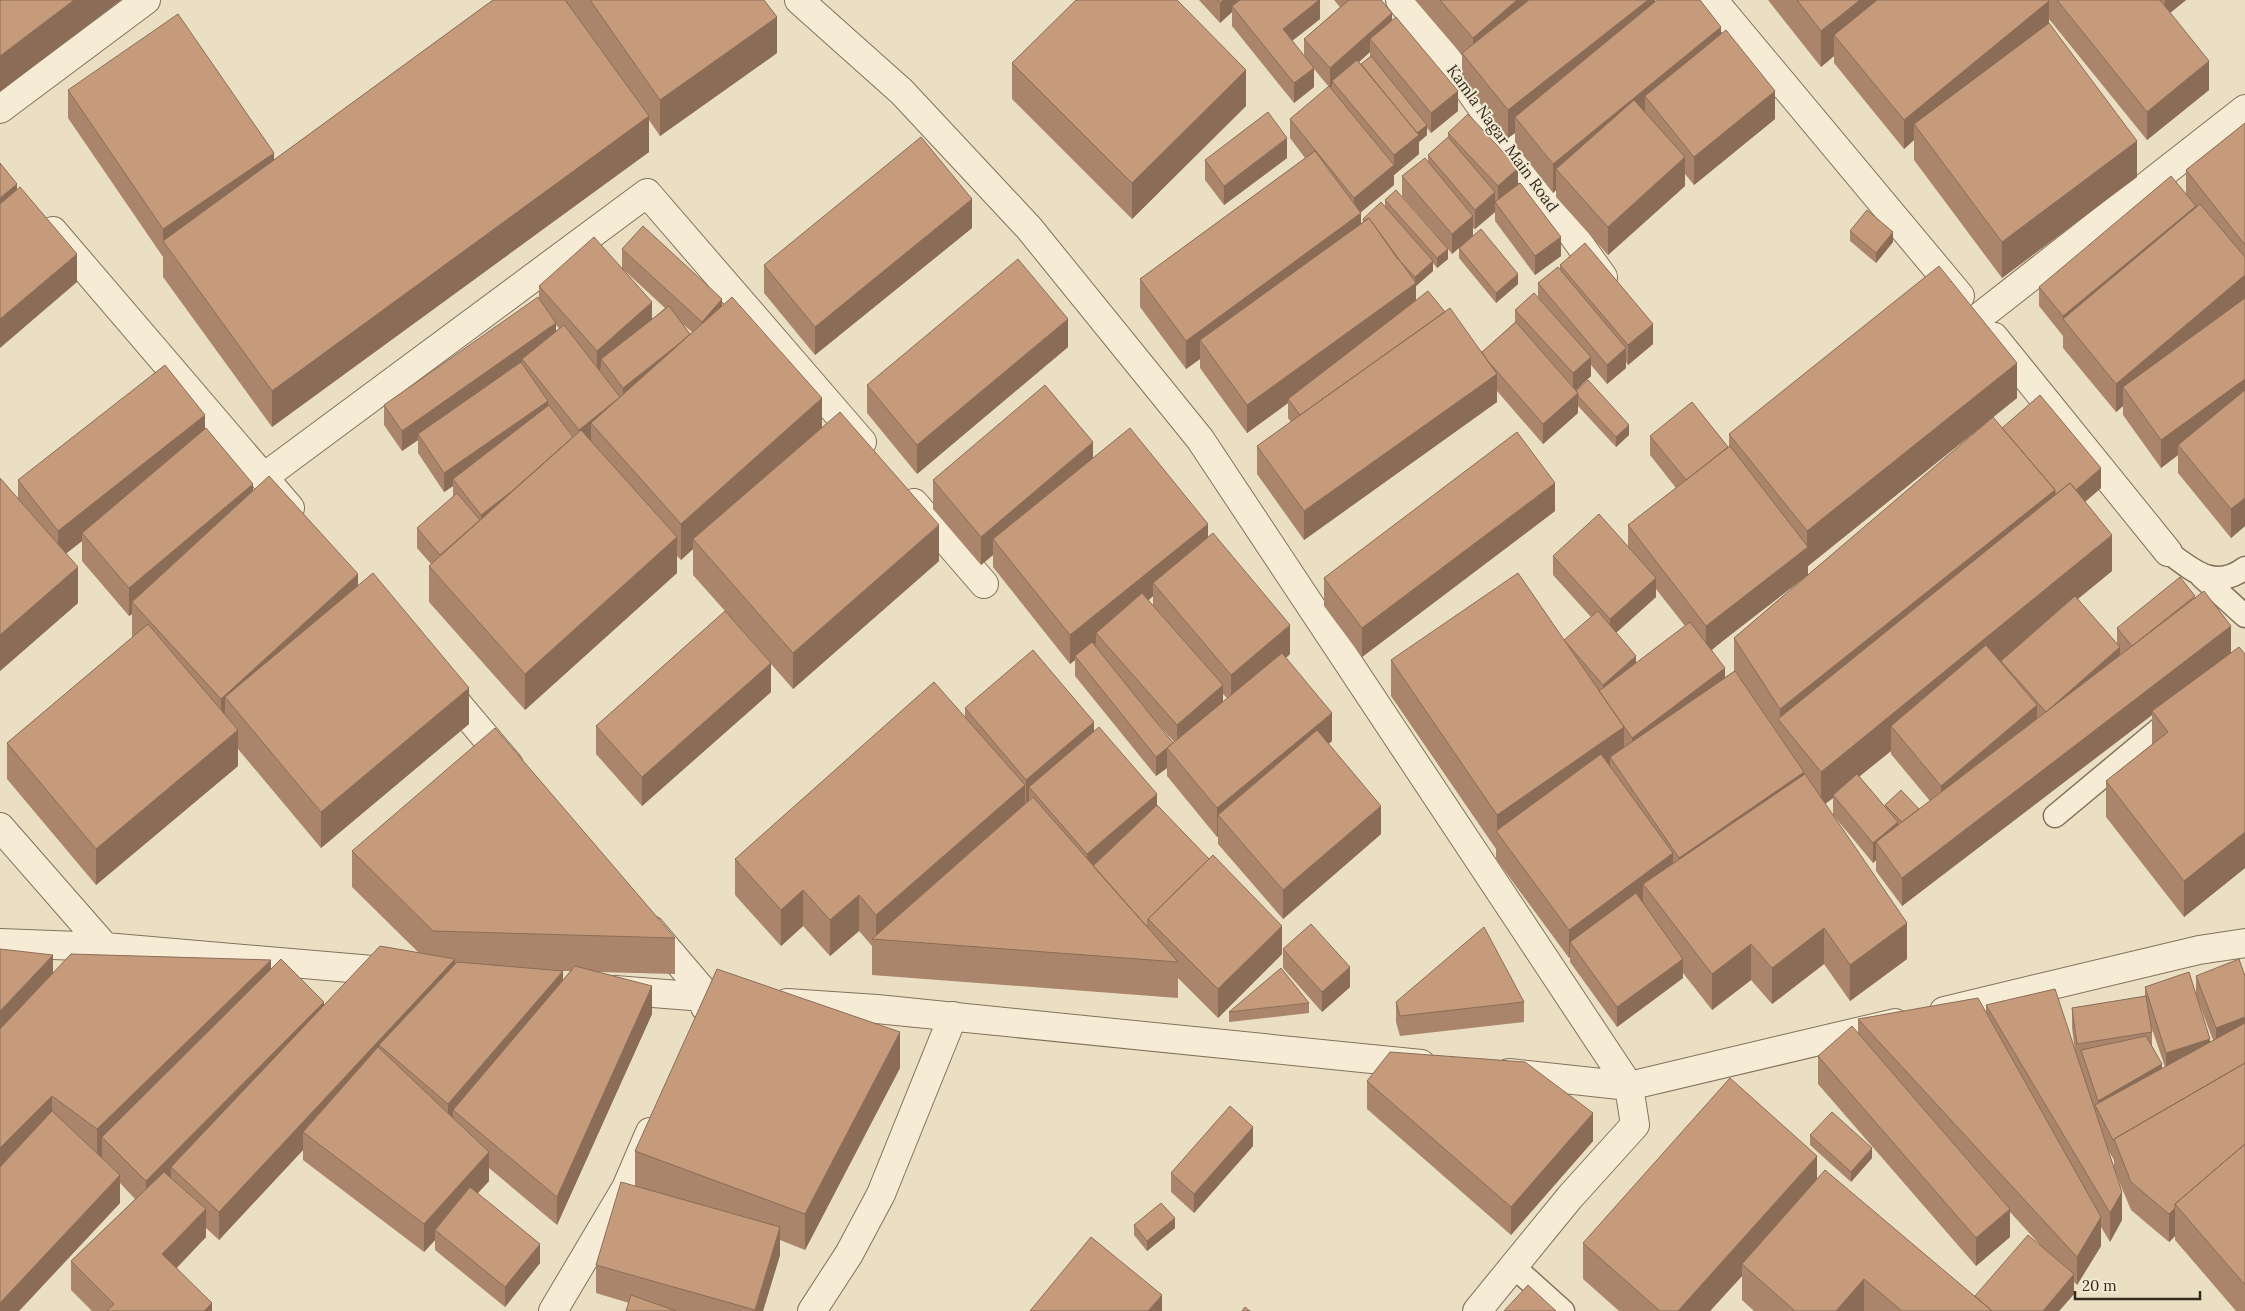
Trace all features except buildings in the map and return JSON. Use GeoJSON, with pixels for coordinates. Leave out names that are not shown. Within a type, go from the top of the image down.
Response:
{"type":"FeatureCollection","features":[{"type":"Feature","properties":{"kind":"street"},"geometry":{"type":"LineString","coordinates":[[0,109],[146,0]]}},
{"type":"Feature","properties":{"kind":"street"},"geometry":{"type":"LineString","coordinates":[[799,0],[902,92],[1022,221],[1200,439],[1629,1086],[1635,1125],[1570,1198],[1477,1311]]}},
{"type":"Feature","properties":{"kind":"street","name":"Kamla Nagar Main Road"},"geometry":{"type":"LineString","coordinates":[[1400,0],[1440,49],[1603,278]]}},
{"type":"Feature","properties":{"kind":"street"},"geometry":{"type":"LineString","coordinates":[[1713,0],[1978,318],[2168,552]]}},
{"type":"Feature","properties":{"kind":"street"},"geometry":{"type":"LineString","coordinates":[[1978,318],[2245,109]]}},
{"type":"Feature","properties":{"kind":"street"},"geometry":{"type":"LineString","coordinates":[[264,477],[647,193],[880,464]]}},
{"type":"Feature","properties":{"kind":"street"},"geometry":{"type":"LineString","coordinates":[[39,214],[309,530]]}},
{"type":"Feature","properties":{"kind":"street"},"geometry":{"type":"LineString","coordinates":[[900,486],[984,584]]}},
{"type":"Feature","properties":{"kind":"street"},"geometry":{"type":"LineString","coordinates":[[431,674],[528,787]]}},
{"type":"Feature","properties":{"kind":"street"},"geometry":{"type":"LineString","coordinates":[[0,827],[105,948]]}},
{"type":"Feature","properties":{"kind":"street"},"geometry":{"type":"LineString","coordinates":[[638,915],[709,998]]}},
{"type":"Feature","properties":{"kind":"street"},"geometry":{"type":"LineString","coordinates":[[0,942],[105,948],[422,974]]}},
{"type":"Feature","properties":{"kind":"street"},"geometry":{"type":"LineString","coordinates":[[1480,1070],[1629,1086],[2199,950],[2245,943]]}},
{"type":"Feature","properties":{"kind":"street"},"geometry":{"type":"LineString","coordinates":[[590,988],[877,1009],[1450,1067]]}},
{"type":"Feature","properties":{"kind":"street"},"geometry":{"type":"LineString","coordinates":[[693,1034],[709,998]]}},
{"type":"Feature","properties":{"kind":"street"},"geometry":{"type":"LineString","coordinates":[[812,1311],[849,1254],[881,1194],[953,1016]]}},
{"type":"Feature","properties":{"kind":"street"},"geometry":{"type":"LineString","coordinates":[[553,1311],[626,1188],[661,1106]]}},
{"type":"Feature","properties":{"kind":"lane"},"geometry":{"type":"LineString","coordinates":[[2168,552],[2201,576],[2245,616]]}},
{"type":"Feature","properties":{"kind":"lane"},"geometry":{"type":"LineString","coordinates":[[2201,576],[2219,579],[2240,572],[2245,568]]}},
{"type":"Feature","properties":{"kind":"lane"},"geometry":{"type":"LineString","coordinates":[[2055,816],[2192,702]]}},
{"type":"Feature","properties":{"kind":"lane"},"geometry":{"type":"LineString","coordinates":[[1514,1267],[1563,1311]]}}]}
